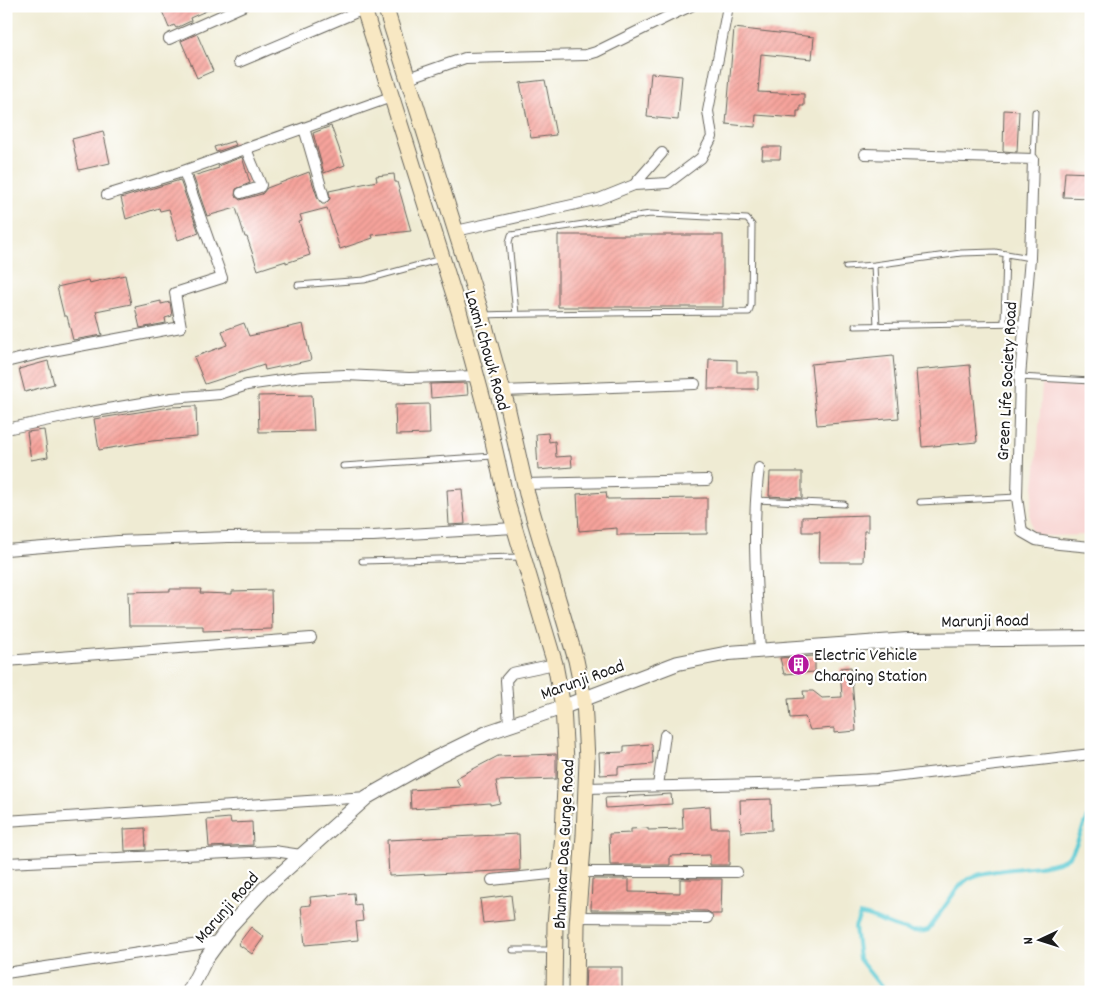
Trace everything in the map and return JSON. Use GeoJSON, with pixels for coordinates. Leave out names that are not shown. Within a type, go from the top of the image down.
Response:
{"type":"FeatureCollection","features":[{"type":"Feature","properties":{"kind":"main road","name":"Laxmi Chowk Road"},"geometry":{"type":"LineString","coordinates":[[386,6],[482,315],[503,391],[524,484],[576,660],[584,699]]}},
{"type":"Feature","properties":{"kind":"main road","name":"Laxmi Chowk Road"},"geometry":{"type":"LineString","coordinates":[[363,8],[442,258],[475,372],[514,528],[555,664],[563,707]]}},
{"type":"Feature","properties":{"kind":"main road"},"geometry":{"type":"LineString","coordinates":[[391,97],[410,84]]}},
{"type":"Feature","properties":{"kind":"main road"},"geometry":{"type":"LineString","coordinates":[[475,372],[496,365]]}},
{"type":"Feature","properties":{"kind":"main road","name":"Bhumkar Das Gurge Road"},"geometry":{"type":"LineString","coordinates":[[576,992],[578,917],[587,760],[584,699]]}},
{"type":"Feature","properties":{"kind":"main road","name":"Bhumkar Das Gurge Road"},"geometry":{"type":"LineString","coordinates":[[554,992],[556,916],[566,761],[563,707]]}},
{"type":"Feature","properties":{"kind":"main road"},"geometry":{"type":"LineString","coordinates":[[556,916],[578,917]]}},
{"type":"Feature","properties":{"kind":"street"},"geometry":{"type":"LineString","coordinates":[[169,39],[243,6]]}},
{"type":"Feature","properties":{"kind":"street"},"geometry":{"type":"LineString","coordinates":[[410,84],[465,58],[586,55],[596,52],[691,6]]}},
{"type":"Feature","properties":{"kind":"street"},"geometry":{"type":"LineString","coordinates":[[456,232],[599,199],[634,185],[668,183],[701,158],[712,138],[708,112],[728,6]]}},
{"type":"Feature","properties":{"kind":"street"},"geometry":{"type":"LineString","coordinates":[[239,62],[363,8]]}},
{"type":"Feature","properties":{"kind":"street"},"geometry":{"type":"LineString","coordinates":[[107,195],[184,171],[391,97]]}},
{"type":"Feature","properties":{"kind":"street"},"geometry":{"type":"LineString","coordinates":[[304,128],[324,197]]}},
{"type":"Feature","properties":{"kind":"street"},"geometry":{"type":"LineString","coordinates":[[241,193],[261,185],[246,149]]}},
{"type":"Feature","properties":{"kind":"street"},"geometry":{"type":"LineString","coordinates":[[634,185],[662,153]]}},
{"type":"Feature","properties":{"kind":"street"},"geometry":{"type":"LineString","coordinates":[[864,154],[1033,159]]}},
{"type":"Feature","properties":{"kind":"street","name":"Green Life Society Road"},"geometry":{"type":"LineString","coordinates":[[1033,159],[1030,258],[1020,377],[1017,497],[1022,532],[1036,540],[1091,547]]}},
{"type":"Feature","properties":{"kind":"street"},"geometry":{"type":"LineString","coordinates":[[6,362],[47,352],[180,327],[175,293],[222,278],[184,171]]}},
{"type":"Feature","properties":{"kind":"street"},"geometry":{"type":"LineString","coordinates":[[6,429],[78,414],[172,398],[220,394],[247,385],[302,377],[345,375],[409,378],[475,372]]}},
{"type":"Feature","properties":{"kind":"street"},"geometry":{"type":"LineString","coordinates":[[503,391],[695,384]]}},
{"type":"Feature","properties":{"kind":"street"},"geometry":{"type":"LineString","coordinates":[[759,468],[754,500],[754,523],[760,651]]}},
{"type":"Feature","properties":{"kind":"street"},"geometry":{"type":"LineString","coordinates":[[524,484],[707,480]]}},
{"type":"Feature","properties":{"kind":"street"},"geometry":{"type":"LineString","coordinates":[[6,550],[228,537],[373,536],[514,528]]}},
{"type":"Feature","properties":{"kind":"street"},"geometry":{"type":"LineString","coordinates":[[6,661],[310,638]]}},
{"type":"Feature","properties":{"kind":"street","name":"Marunji Road"},"geometry":{"type":"LineString","coordinates":[[189,992],[205,960],[229,927],[264,889],[367,796],[436,758],[489,732],[563,707],[678,663],[729,653],[908,640],[1091,638]]}},
{"type":"Feature","properties":{"kind":"street"},"geometry":{"type":"LineString","coordinates":[[509,725],[506,680],[512,672],[555,664]]}},
{"type":"Feature","properties":{"kind":"street"},"geometry":{"type":"LineString","coordinates":[[658,786],[665,735]]}},
{"type":"Feature","properties":{"kind":"street"},"geometry":{"type":"LineString","coordinates":[[586,788],[805,783],[877,779],[1091,754]]}},
{"type":"Feature","properties":{"kind":"street"},"geometry":{"type":"LineString","coordinates":[[6,821],[367,796]]}},
{"type":"Feature","properties":{"kind":"street"},"geometry":{"type":"LineString","coordinates":[[6,863],[274,851],[301,855]]}},
{"type":"Feature","properties":{"kind":"street"},"geometry":{"type":"LineString","coordinates":[[581,872],[736,872]]}},
{"type":"Feature","properties":{"kind":"street"},"geometry":{"type":"LineString","coordinates":[[492,880],[560,873]]}},
{"type":"Feature","properties":{"kind":"street"},"geometry":{"type":"LineString","coordinates":[[578,917],[707,918]]}},
{"type":"Feature","properties":{"kind":"street"},"geometry":{"type":"LineString","coordinates":[[6,973],[218,942]]}},
{"type":"Feature","properties":{"kind":"lane"},"geometry":{"type":"LineString","coordinates":[[1033,159],[1034,112]]}},
{"type":"Feature","properties":{"kind":"lane"},"geometry":{"type":"LineString","coordinates":[[482,315],[749,312],[751,305],[752,225],[747,218],[650,214],[511,235],[509,242],[516,314]]}},
{"type":"Feature","properties":{"kind":"lane"},"geometry":{"type":"LineString","coordinates":[[846,267],[961,253],[994,252],[1030,258]]}},
{"type":"Feature","properties":{"kind":"lane"},"geometry":{"type":"LineString","coordinates":[[1004,323],[1006,254]]}},
{"type":"Feature","properties":{"kind":"lane"},"geometry":{"type":"LineString","coordinates":[[298,285],[364,280],[442,258]]}},
{"type":"Feature","properties":{"kind":"lane"},"geometry":{"type":"LineString","coordinates":[[874,265],[877,326]]}},
{"type":"Feature","properties":{"kind":"lane"},"geometry":{"type":"LineString","coordinates":[[854,326],[1024,323]]}},
{"type":"Feature","properties":{"kind":"lane"},"geometry":{"type":"LineString","coordinates":[[1020,377],[1091,381]]}},
{"type":"Feature","properties":{"kind":"lane"},"geometry":{"type":"LineString","coordinates":[[343,466],[496,455]]}},
{"type":"Feature","properties":{"kind":"lane"},"geometry":{"type":"LineString","coordinates":[[920,502],[1017,497]]}},
{"type":"Feature","properties":{"kind":"lane"},"geometry":{"type":"LineString","coordinates":[[754,500],[844,504]]}},
{"type":"Feature","properties":{"kind":"lane"},"geometry":{"type":"LineString","coordinates":[[362,561],[523,557]]}},
{"type":"Feature","properties":{"kind":"lane"},"geometry":{"type":"LineString","coordinates":[[513,950],[555,950]]}},
{"type":"Feature","properties":{"kind":"shaded area"},"geometry":{"type":"Polygon","coordinates":[[[1042,384],[1091,388],[1091,535],[1050,536],[1037,535],[1032,531],[1030,515],[1036,470],[1042,384]]]}},
{"type":"Feature","properties":{"kind":"building"},"geometry":{"type":"Polygon","coordinates":[[[160,6],[217,6],[190,18],[191,21],[176,28],[174,25],[169,28],[160,6]]]}},
{"type":"Feature","properties":{"kind":"building"},"geometry":{"type":"Polygon","coordinates":[[[734,28],[814,37],[812,59],[761,54],[758,92],[804,94],[804,106],[800,106],[800,111],[797,111],[797,118],[756,115],[755,127],[726,124],[734,28]]]}},
{"type":"Feature","properties":{"kind":"building"},"geometry":{"type":"Polygon","coordinates":[[[197,34],[213,71],[197,78],[181,41],[197,34]]]}},
{"type":"Feature","properties":{"kind":"building"},"geometry":{"type":"Polygon","coordinates":[[[651,73],[682,76],[678,120],[647,117],[651,73]]]}},
{"type":"Feature","properties":{"kind":"building"},"geometry":{"type":"Polygon","coordinates":[[[545,80],[556,135],[531,138],[520,83],[545,80]]]}},
{"type":"Feature","properties":{"kind":"building"},"geometry":{"type":"Polygon","coordinates":[[[1004,110],[1019,111],[1017,152],[1003,151],[1004,110]]]}},
{"type":"Feature","properties":{"kind":"building"},"geometry":{"type":"Polygon","coordinates":[[[331,126],[345,165],[324,173],[313,133],[331,126]]]}},
{"type":"Feature","properties":{"kind":"building"},"geometry":{"type":"Polygon","coordinates":[[[103,131],[110,163],[79,170],[72,139],[103,131]]]}},
{"type":"Feature","properties":{"kind":"building"},"geometry":{"type":"Polygon","coordinates":[[[234,141],[236,145],[216,152],[214,147],[234,141]]]}},
{"type":"Feature","properties":{"kind":"building"},"geometry":{"type":"Polygon","coordinates":[[[763,147],[781,147],[780,159],[762,159],[763,147]]]}},
{"type":"Feature","properties":{"kind":"building"},"geometry":{"type":"Polygon","coordinates":[[[242,157],[250,183],[236,189],[235,196],[240,200],[262,194],[267,188],[309,172],[318,199],[322,204],[325,204],[330,199],[329,191],[377,181],[376,176],[394,174],[411,231],[372,235],[373,238],[340,249],[327,208],[300,215],[302,221],[299,222],[310,255],[258,270],[236,208],[207,216],[193,176],[219,168],[218,166],[242,157]]]}},
{"type":"Feature","properties":{"kind":"building"},"geometry":{"type":"Polygon","coordinates":[[[1065,172],[1091,173],[1091,198],[1063,197],[1065,172]]]}},
{"type":"Feature","properties":{"kind":"building"},"geometry":{"type":"Polygon","coordinates":[[[180,180],[199,233],[178,240],[169,209],[160,211],[159,208],[126,219],[121,198],[180,180]]]}},
{"type":"Feature","properties":{"kind":"building"},"geometry":{"type":"Polygon","coordinates":[[[558,235],[723,235],[723,307],[558,307],[558,235]]]}},
{"type":"Feature","properties":{"kind":"building"},"geometry":{"type":"Polygon","coordinates":[[[125,275],[131,304],[96,311],[102,335],[73,340],[67,316],[64,316],[57,287],[88,280],[89,283],[125,275]]]}},
{"type":"Feature","properties":{"kind":"building"},"geometry":{"type":"Polygon","coordinates":[[[161,301],[161,304],[170,302],[172,316],[165,318],[166,323],[140,328],[135,307],[161,301]]]}},
{"type":"Feature","properties":{"kind":"building"},"geometry":{"type":"Polygon","coordinates":[[[244,323],[249,336],[303,324],[311,360],[265,370],[264,365],[205,384],[194,357],[227,345],[222,331],[244,323]]]}},
{"type":"Feature","properties":{"kind":"building"},"geometry":{"type":"Polygon","coordinates":[[[893,356],[899,418],[817,425],[811,364],[893,356]]]}},
{"type":"Feature","properties":{"kind":"building"},"geometry":{"type":"Polygon","coordinates":[[[709,359],[737,360],[737,372],[758,372],[758,389],[708,389],[709,359]]]}},
{"type":"Feature","properties":{"kind":"building"},"geometry":{"type":"Polygon","coordinates":[[[48,361],[54,384],[25,392],[19,369],[48,361]]]}},
{"type":"Feature","properties":{"kind":"building"},"geometry":{"type":"Polygon","coordinates":[[[970,365],[977,442],[922,447],[916,370],[970,365]]]}},
{"type":"Feature","properties":{"kind":"building"},"geometry":{"type":"Polygon","coordinates":[[[467,383],[468,395],[431,398],[430,384],[467,383]]]}},
{"type":"Feature","properties":{"kind":"building"},"geometry":{"type":"Polygon","coordinates":[[[312,395],[314,431],[259,432],[258,396],[312,395]]]}},
{"type":"Feature","properties":{"kind":"building"},"geometry":{"type":"Polygon","coordinates":[[[429,404],[430,434],[396,435],[395,405],[429,404]]]}},
{"type":"Feature","properties":{"kind":"building"},"geometry":{"type":"Polygon","coordinates":[[[196,406],[197,437],[152,441],[99,450],[94,419],[170,407],[196,406]]]}},
{"type":"Feature","properties":{"kind":"building"},"geometry":{"type":"Polygon","coordinates":[[[44,430],[48,457],[31,460],[27,432],[44,430]]]}},
{"type":"Feature","properties":{"kind":"building"},"geometry":{"type":"Polygon","coordinates":[[[548,433],[549,442],[555,441],[556,457],[571,456],[572,467],[538,470],[536,434],[548,433]]]}},
{"type":"Feature","properties":{"kind":"building"},"geometry":{"type":"Polygon","coordinates":[[[770,472],[802,472],[802,498],[769,496],[770,472]]]}},
{"type":"Feature","properties":{"kind":"building"},"geometry":{"type":"Polygon","coordinates":[[[462,489],[465,524],[449,525],[447,490],[462,489]]]}},
{"type":"Feature","properties":{"kind":"building"},"geometry":{"type":"Polygon","coordinates":[[[606,492],[607,499],[707,498],[707,534],[617,535],[617,528],[579,531],[577,494],[606,492]]]}},
{"type":"Feature","properties":{"kind":"building"},"geometry":{"type":"Polygon","coordinates":[[[868,515],[868,531],[864,531],[863,562],[819,562],[820,532],[802,532],[802,517],[868,515]]]}},
{"type":"Feature","properties":{"kind":"building"},"geometry":{"type":"Polygon","coordinates":[[[170,589],[201,589],[200,593],[232,594],[232,591],[271,590],[272,629],[203,631],[203,626],[129,626],[128,592],[170,591],[170,589]]]}},
{"type":"Feature","properties":{"kind":"building","name":"Electric Vehicle Charging Station"},"geometry":{"type":"Polygon","coordinates":[[[815,656],[815,672],[784,674],[780,658],[815,656]]]}},
{"type":"Feature","properties":{"kind":"building"},"geometry":{"type":"Polygon","coordinates":[[[851,667],[856,731],[834,733],[834,728],[810,730],[805,717],[790,718],[788,699],[804,698],[803,691],[813,691],[822,698],[842,697],[840,668],[851,667]]]}},
{"type":"Feature","properties":{"kind":"building"},"geometry":{"type":"Polygon","coordinates":[[[652,744],[653,764],[618,767],[618,774],[600,775],[599,753],[624,752],[624,746],[652,744]]]}},
{"type":"Feature","properties":{"kind":"building"},"geometry":{"type":"Polygon","coordinates":[[[556,754],[556,779],[496,781],[500,803],[411,809],[410,790],[460,787],[456,778],[498,756],[556,754]]]}},
{"type":"Feature","properties":{"kind":"building"},"geometry":{"type":"Polygon","coordinates":[[[671,794],[672,804],[606,808],[605,798],[671,794]]]}},
{"type":"Feature","properties":{"kind":"building"},"geometry":{"type":"Polygon","coordinates":[[[771,799],[772,830],[741,832],[740,800],[771,799]]]}},
{"type":"Feature","properties":{"kind":"building"},"geometry":{"type":"Polygon","coordinates":[[[710,806],[711,828],[729,828],[729,865],[710,865],[710,855],[670,856],[670,865],[610,865],[609,834],[631,833],[631,829],[683,829],[682,808],[710,806]]]}},
{"type":"Feature","properties":{"kind":"building"},"geometry":{"type":"Polygon","coordinates":[[[230,818],[231,823],[252,822],[253,845],[209,847],[207,820],[230,818]]]}},
{"type":"Feature","properties":{"kind":"building"},"geometry":{"type":"Polygon","coordinates":[[[145,828],[146,850],[125,851],[124,829],[145,828]]]}},
{"type":"Feature","properties":{"kind":"building"},"geometry":{"type":"Polygon","coordinates":[[[519,834],[520,870],[389,876],[387,840],[519,834]]]}},
{"type":"Feature","properties":{"kind":"building"},"geometry":{"type":"Polygon","coordinates":[[[592,879],[629,879],[629,892],[680,893],[680,879],[722,879],[721,914],[712,914],[707,911],[591,910],[592,879]]]}},
{"type":"Feature","properties":{"kind":"building"},"geometry":{"type":"Polygon","coordinates":[[[354,893],[355,905],[361,904],[363,921],[356,922],[358,940],[305,945],[301,906],[311,905],[310,897],[354,893]]]}},
{"type":"Feature","properties":{"kind":"building"},"geometry":{"type":"Polygon","coordinates":[[[511,895],[514,920],[483,923],[480,899],[511,895]]]}},
{"type":"Feature","properties":{"kind":"building"},"geometry":{"type":"Polygon","coordinates":[[[251,927],[264,937],[252,954],[238,944],[251,927]]]}},
{"type":"Feature","properties":{"kind":"building"},"geometry":{"type":"Polygon","coordinates":[[[586,967],[622,967],[622,990],[585,989],[586,967]]]}},
{"type":"Feature","properties":{"kind":"waterway"},"geometry":{"type":"LineString","coordinates":[[883,992],[882,988],[859,959],[855,927],[860,915],[869,916],[906,930],[928,930],[952,896],[968,879],[992,872],[1053,864],[1064,860],[1074,849],[1091,813]]}},
{"type":"Feature","properties":{"kind":"place","name":"Electric Vehicle Charging Station"},"geometry":{"type":"Point","coordinates":[798,664]}}]}
